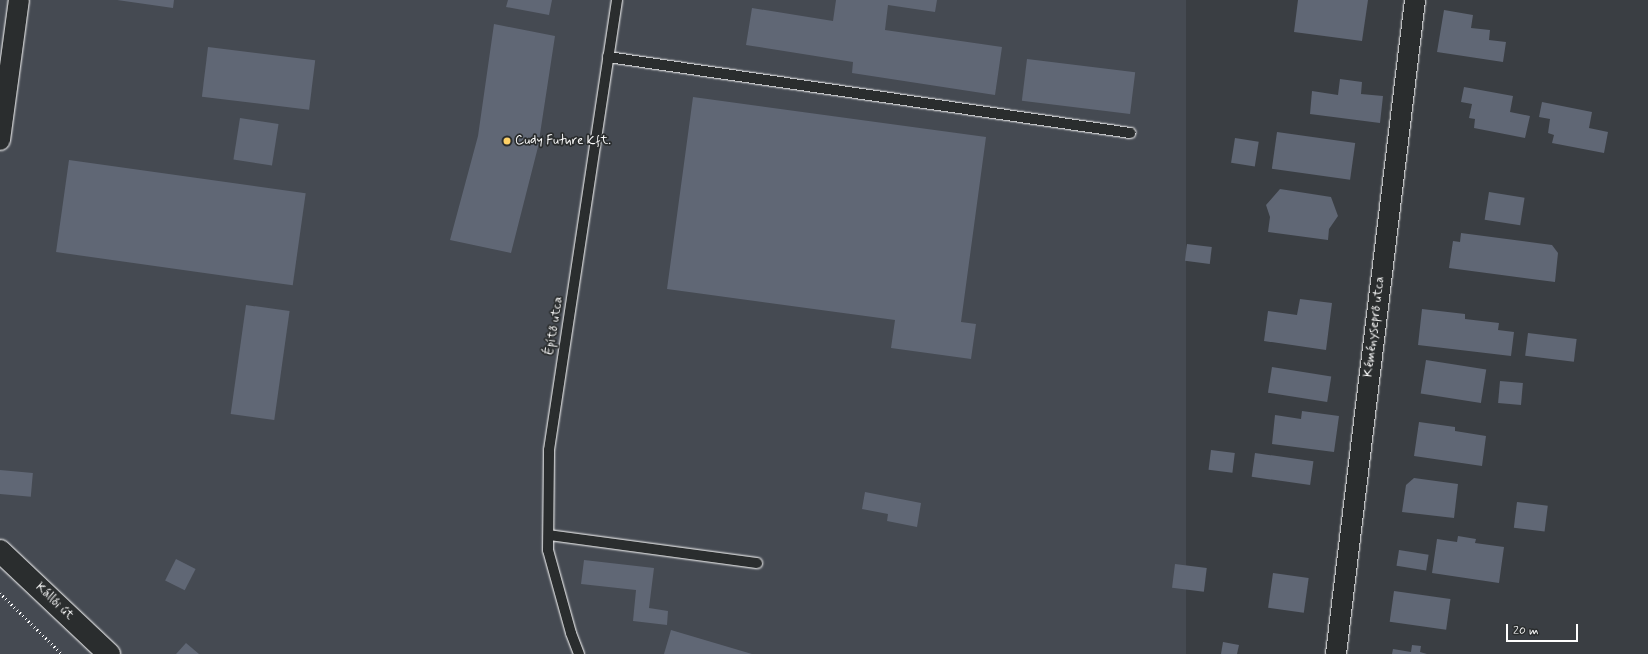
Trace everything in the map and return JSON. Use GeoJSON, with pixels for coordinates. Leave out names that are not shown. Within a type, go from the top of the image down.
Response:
{"type":"FeatureCollection","features":[{"type":"Feature","properties":{"kind":"main road","name":"Kállói út"},"geometry":{"type":"LineString","coordinates":[[0,551],[109,654]]}},
{"type":"Feature","properties":{"kind":"street"},"geometry":{"type":"LineString","coordinates":[[0,140],[19,0]]}},
{"type":"Feature","properties":{"kind":"street","name":"Kéményseprő utca"},"geometry":{"type":"LineString","coordinates":[[1336,654],[1415,0]]}},
{"type":"Feature","properties":{"kind":"lane","name":"Építő utca"},"geometry":{"type":"LineString","coordinates":[[579,654],[571,632],[548,550],[549,450],[617,0]]}},
{"type":"Feature","properties":{"kind":"lane"},"geometry":{"type":"LineString","coordinates":[[608,57],[1130,133]]}},
{"type":"Feature","properties":{"kind":"lane"},"geometry":{"type":"LineString","coordinates":[[549,535],[757,563]]}},
{"type":"Feature","properties":{"kind":"path"},"geometry":{"type":"LineString","coordinates":[[0,593],[62,654]]}},
{"type":"Feature","properties":{"kind":"shaded area"},"geometry":{"type":"Polygon","coordinates":[[[0,0],[1186,0],[1186,654],[0,654],[0,0]]]}},
{"type":"Feature","properties":{"kind":"building"},"geometry":{"type":"Polygon","coordinates":[[[117,0],[174,0],[173,8],[117,0]]]}},
{"type":"Feature","properties":{"kind":"building"},"geometry":{"type":"Polygon","coordinates":[[[508,0],[552,0],[549,15],[506,7],[508,0]]]}},
{"type":"Feature","properties":{"kind":"building"},"geometry":{"type":"Polygon","coordinates":[[[836,0],[937,0],[935,12],[888,5],[885,30],[1002,47],[995,95],[852,73],[853,62],[746,45],[752,8],[833,21],[836,0]]]}},
{"type":"Feature","properties":{"kind":"building"},"geometry":{"type":"Polygon","coordinates":[[[1298,0],[1368,0],[1362,41],[1294,32],[1298,0]]]}},
{"type":"Feature","properties":{"kind":"building"},"geometry":{"type":"Polygon","coordinates":[[[1444,10],[1473,15],[1471,28],[1490,30],[1489,40],[1506,42],[1503,62],[1437,52],[1444,10]]]}},
{"type":"Feature","properties":{"kind":"building","name":"Cudy Future Kft."},"geometry":{"type":"Polygon","coordinates":[[[494,24],[555,36],[538,147],[511,253],[450,240],[478,136],[494,24]]]}},
{"type":"Feature","properties":{"kind":"building"},"geometry":{"type":"Polygon","coordinates":[[[208,47],[315,60],[309,110],[202,97],[208,47]]]}},
{"type":"Feature","properties":{"kind":"building"},"geometry":{"type":"Polygon","coordinates":[[[1027,59],[1135,72],[1130,114],[1022,101],[1027,59]]]}},
{"type":"Feature","properties":{"kind":"building"},"geometry":{"type":"Polygon","coordinates":[[[1340,79],[1362,82],[1361,94],[1383,96],[1380,123],[1310,114],[1312,91],[1338,95],[1340,79]]]}},
{"type":"Feature","properties":{"kind":"building"},"geometry":{"type":"Polygon","coordinates":[[[1464,87],[1513,96],[1510,112],[1530,116],[1525,138],[1474,128],[1475,119],[1469,118],[1472,104],[1461,102],[1464,87]]]}},
{"type":"Feature","properties":{"kind":"building"},"geometry":{"type":"Polygon","coordinates":[[[693,97],[986,137],[961,322],[976,324],[971,359],[891,348],[895,320],[667,289],[693,97]]]}},
{"type":"Feature","properties":{"kind":"building"},"geometry":{"type":"Polygon","coordinates":[[[1542,102],[1592,112],[1589,128],[1608,132],[1604,153],[1552,143],[1554,135],[1548,133],[1550,119],[1539,117],[1542,102]]]}},
{"type":"Feature","properties":{"kind":"building"},"geometry":{"type":"Polygon","coordinates":[[[240,118],[279,124],[272,166],[233,159],[240,118]]]}},
{"type":"Feature","properties":{"kind":"building"},"geometry":{"type":"Polygon","coordinates":[[[1277,132],[1355,143],[1350,180],[1272,169],[1277,132]]]}},
{"type":"Feature","properties":{"kind":"building"},"geometry":{"type":"Polygon","coordinates":[[[1235,138],[1259,142],[1255,166],[1231,163],[1235,138]]]}},
{"type":"Feature","properties":{"kind":"building"},"geometry":{"type":"Polygon","coordinates":[[[69,160],[306,193],[293,285],[56,252],[69,160]]]}},
{"type":"Feature","properties":{"kind":"building"},"geometry":{"type":"Polygon","coordinates":[[[1280,189],[1331,197],[1338,216],[1329,229],[1328,240],[1268,232],[1270,217],[1266,205],[1280,189]]]}},
{"type":"Feature","properties":{"kind":"building"},"geometry":{"type":"Polygon","coordinates":[[[1489,192],[1525,198],[1520,225],[1485,220],[1489,192]]]}},
{"type":"Feature","properties":{"kind":"building"},"geometry":{"type":"Polygon","coordinates":[[[1461,233],[1552,245],[1558,253],[1555,282],[1449,268],[1453,241],[1460,242],[1461,233]]]}},
{"type":"Feature","properties":{"kind":"building"},"geometry":{"type":"Polygon","coordinates":[[[1187,244],[1212,247],[1210,264],[1185,261],[1187,244]]]}},
{"type":"Feature","properties":{"kind":"building"},"geometry":{"type":"Polygon","coordinates":[[[1300,299],[1332,303],[1326,350],[1264,341],[1268,311],[1297,315],[1300,299]]]}},
{"type":"Feature","properties":{"kind":"building"},"geometry":{"type":"Polygon","coordinates":[[[246,305],[290,311],[274,420],[231,414],[246,305]]]}},
{"type":"Feature","properties":{"kind":"building"},"geometry":{"type":"Polygon","coordinates":[[[1422,309],[1465,314],[1465,319],[1499,323],[1498,330],[1514,332],[1511,356],[1418,345],[1422,309]]]}},
{"type":"Feature","properties":{"kind":"building"},"geometry":{"type":"Polygon","coordinates":[[[1528,333],[1577,339],[1574,362],[1525,356],[1528,333]]]}},
{"type":"Feature","properties":{"kind":"building"},"geometry":{"type":"Polygon","coordinates":[[[1426,360],[1486,370],[1481,403],[1421,394],[1426,360]]]}},
{"type":"Feature","properties":{"kind":"building"},"geometry":{"type":"Polygon","coordinates":[[[1272,367],[1331,376],[1327,402],[1268,393],[1272,367]]]}},
{"type":"Feature","properties":{"kind":"building"},"geometry":{"type":"Polygon","coordinates":[[[1500,381],[1523,383],[1521,405],[1498,403],[1500,381]]]}},
{"type":"Feature","properties":{"kind":"building"},"geometry":{"type":"Polygon","coordinates":[[[1302,411],[1339,416],[1334,452],[1272,444],[1275,415],[1301,419],[1302,411]]]}},
{"type":"Feature","properties":{"kind":"building"},"geometry":{"type":"Polygon","coordinates":[[[1419,422],[1455,427],[1455,431],[1486,436],[1482,466],[1414,456],[1419,422]]]}},
{"type":"Feature","properties":{"kind":"building"},"geometry":{"type":"Polygon","coordinates":[[[1211,450],[1235,453],[1232,473],[1209,470],[1211,450]]]}},
{"type":"Feature","properties":{"kind":"building"},"geometry":{"type":"Polygon","coordinates":[[[1255,453],[1313,461],[1310,485],[1252,477],[1255,453]]]}},
{"type":"Feature","properties":{"kind":"building"},"geometry":{"type":"Polygon","coordinates":[[[0,470],[33,473],[31,497],[0,494],[0,470]]]}},
{"type":"Feature","properties":{"kind":"building"},"geometry":{"type":"Polygon","coordinates":[[[1414,478],[1458,484],[1454,518],[1402,512],[1406,485],[1414,478]]]}},
{"type":"Feature","properties":{"kind":"building"},"geometry":{"type":"Polygon","coordinates":[[[865,492],[921,503],[917,527],[887,521],[888,514],[862,509],[865,492]]]}},
{"type":"Feature","properties":{"kind":"building"},"geometry":{"type":"Polygon","coordinates":[[[1517,502],[1548,506],[1545,532],[1514,528],[1517,502]]]}},
{"type":"Feature","properties":{"kind":"building"},"geometry":{"type":"Polygon","coordinates":[[[1458,536],[1476,539],[1475,543],[1504,547],[1499,583],[1432,573],[1437,539],[1457,542],[1458,536]]]}},
{"type":"Feature","properties":{"kind":"building"},"geometry":{"type":"Polygon","coordinates":[[[1399,550],[1429,555],[1426,570],[1396,566],[1399,550]]]}},
{"type":"Feature","properties":{"kind":"building"},"geometry":{"type":"Polygon","coordinates":[[[176,559],[196,569],[185,590],[165,580],[176,559]]]}},
{"type":"Feature","properties":{"kind":"building"},"geometry":{"type":"Polygon","coordinates":[[[584,560],[654,568],[649,608],[668,611],[667,625],[633,621],[636,590],[581,584],[584,560]]]}},
{"type":"Feature","properties":{"kind":"building"},"geometry":{"type":"Polygon","coordinates":[[[1175,564],[1207,568],[1204,592],[1172,588],[1175,564]]]}},
{"type":"Feature","properties":{"kind":"building"},"geometry":{"type":"Polygon","coordinates":[[[1273,573],[1309,578],[1304,613],[1268,608],[1273,573]]]}},
{"type":"Feature","properties":{"kind":"building"},"geometry":{"type":"Polygon","coordinates":[[[1394,591],[1450,599],[1446,630],[1390,622],[1394,591]]]}},
{"type":"Feature","properties":{"kind":"building"},"geometry":{"type":"Polygon","coordinates":[[[671,630],[752,654],[664,654],[671,630]]]}},
{"type":"Feature","properties":{"kind":"building"},"geometry":{"type":"Polygon","coordinates":[[[1223,642],[1239,645],[1237,654],[1221,654],[1223,642]]]}},
{"type":"Feature","properties":{"kind":"building"},"geometry":{"type":"Polygon","coordinates":[[[186,643],[199,654],[176,654],[186,643]]]}},
{"type":"Feature","properties":{"kind":"building"},"geometry":{"type":"Polygon","coordinates":[[[1412,645],[1421,646],[1420,652],[1427,654],[1392,654],[1393,649],[1411,652],[1412,645]]]}},
{"type":"Feature","properties":{"kind":"place","name":"Cudy Future Kft."},"geometry":{"type":"Point","coordinates":[507,141]}}]}
